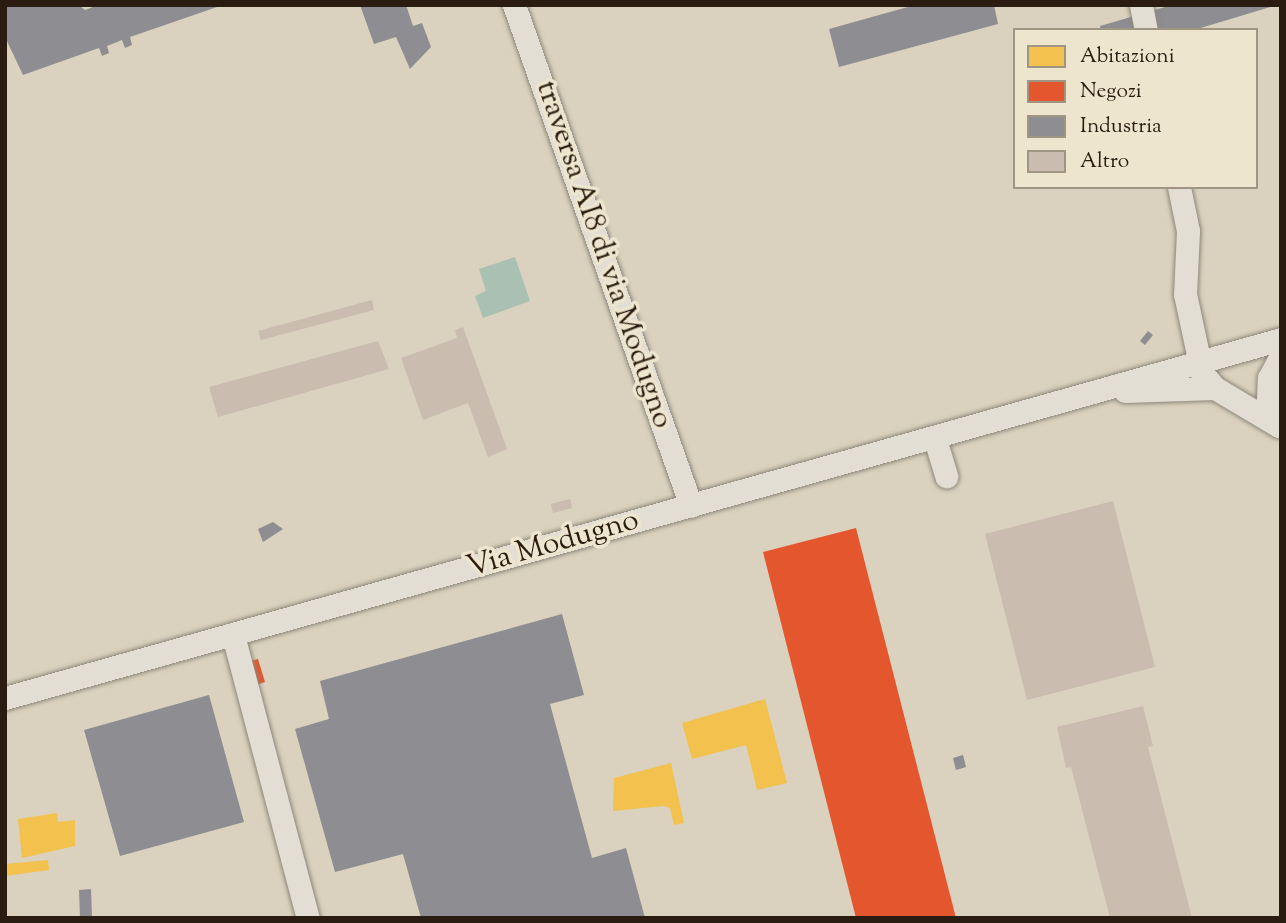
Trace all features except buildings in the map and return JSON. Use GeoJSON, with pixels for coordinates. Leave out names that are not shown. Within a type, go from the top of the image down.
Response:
{"type":"FeatureCollection","features":[{"type":"Feature","properties":{"kind":"street","name":"traversa AI8 di via Modugno"},"geometry":{"type":"LineString","coordinates":[[514,5],[691,506]]}},
{"type":"Feature","properties":{"kind":"street"},"geometry":{"type":"LineString","coordinates":[[1141,5],[1146,28]]}},
{"type":"Feature","properties":{"kind":"street"},"geometry":{"type":"LineString","coordinates":[[1179,189],[1188,232],[1185,294],[1202,373],[1214,388],[1280,427]]}},
{"type":"Feature","properties":{"kind":"street","name":"Via Modugno"},"geometry":{"type":"LineString","coordinates":[[5,698],[1102,393],[1200,360],[1281,339]]}},
{"type":"Feature","properties":{"kind":"street"},"geometry":{"type":"LineString","coordinates":[[1280,427],[1268,401],[1269,378],[1281,355]]}},
{"type":"Feature","properties":{"kind":"street","name":"Via Modugno"},"geometry":{"type":"LineString","coordinates":[[1102,393],[1214,388]]}},
{"type":"Feature","properties":{"kind":"street"},"geometry":{"type":"LineString","coordinates":[[935,439],[946,476]]}},
{"type":"Feature","properties":{"kind":"street"},"geometry":{"type":"LineString","coordinates":[[233,635],[308,918]]}},
{"type":"Feature","properties":{"kind":"shaded area"},"geometry":{"type":"Polygon","coordinates":[[[515,257],[530,301],[483,318],[475,296],[486,291],[479,269],[515,257]]]}}]}
